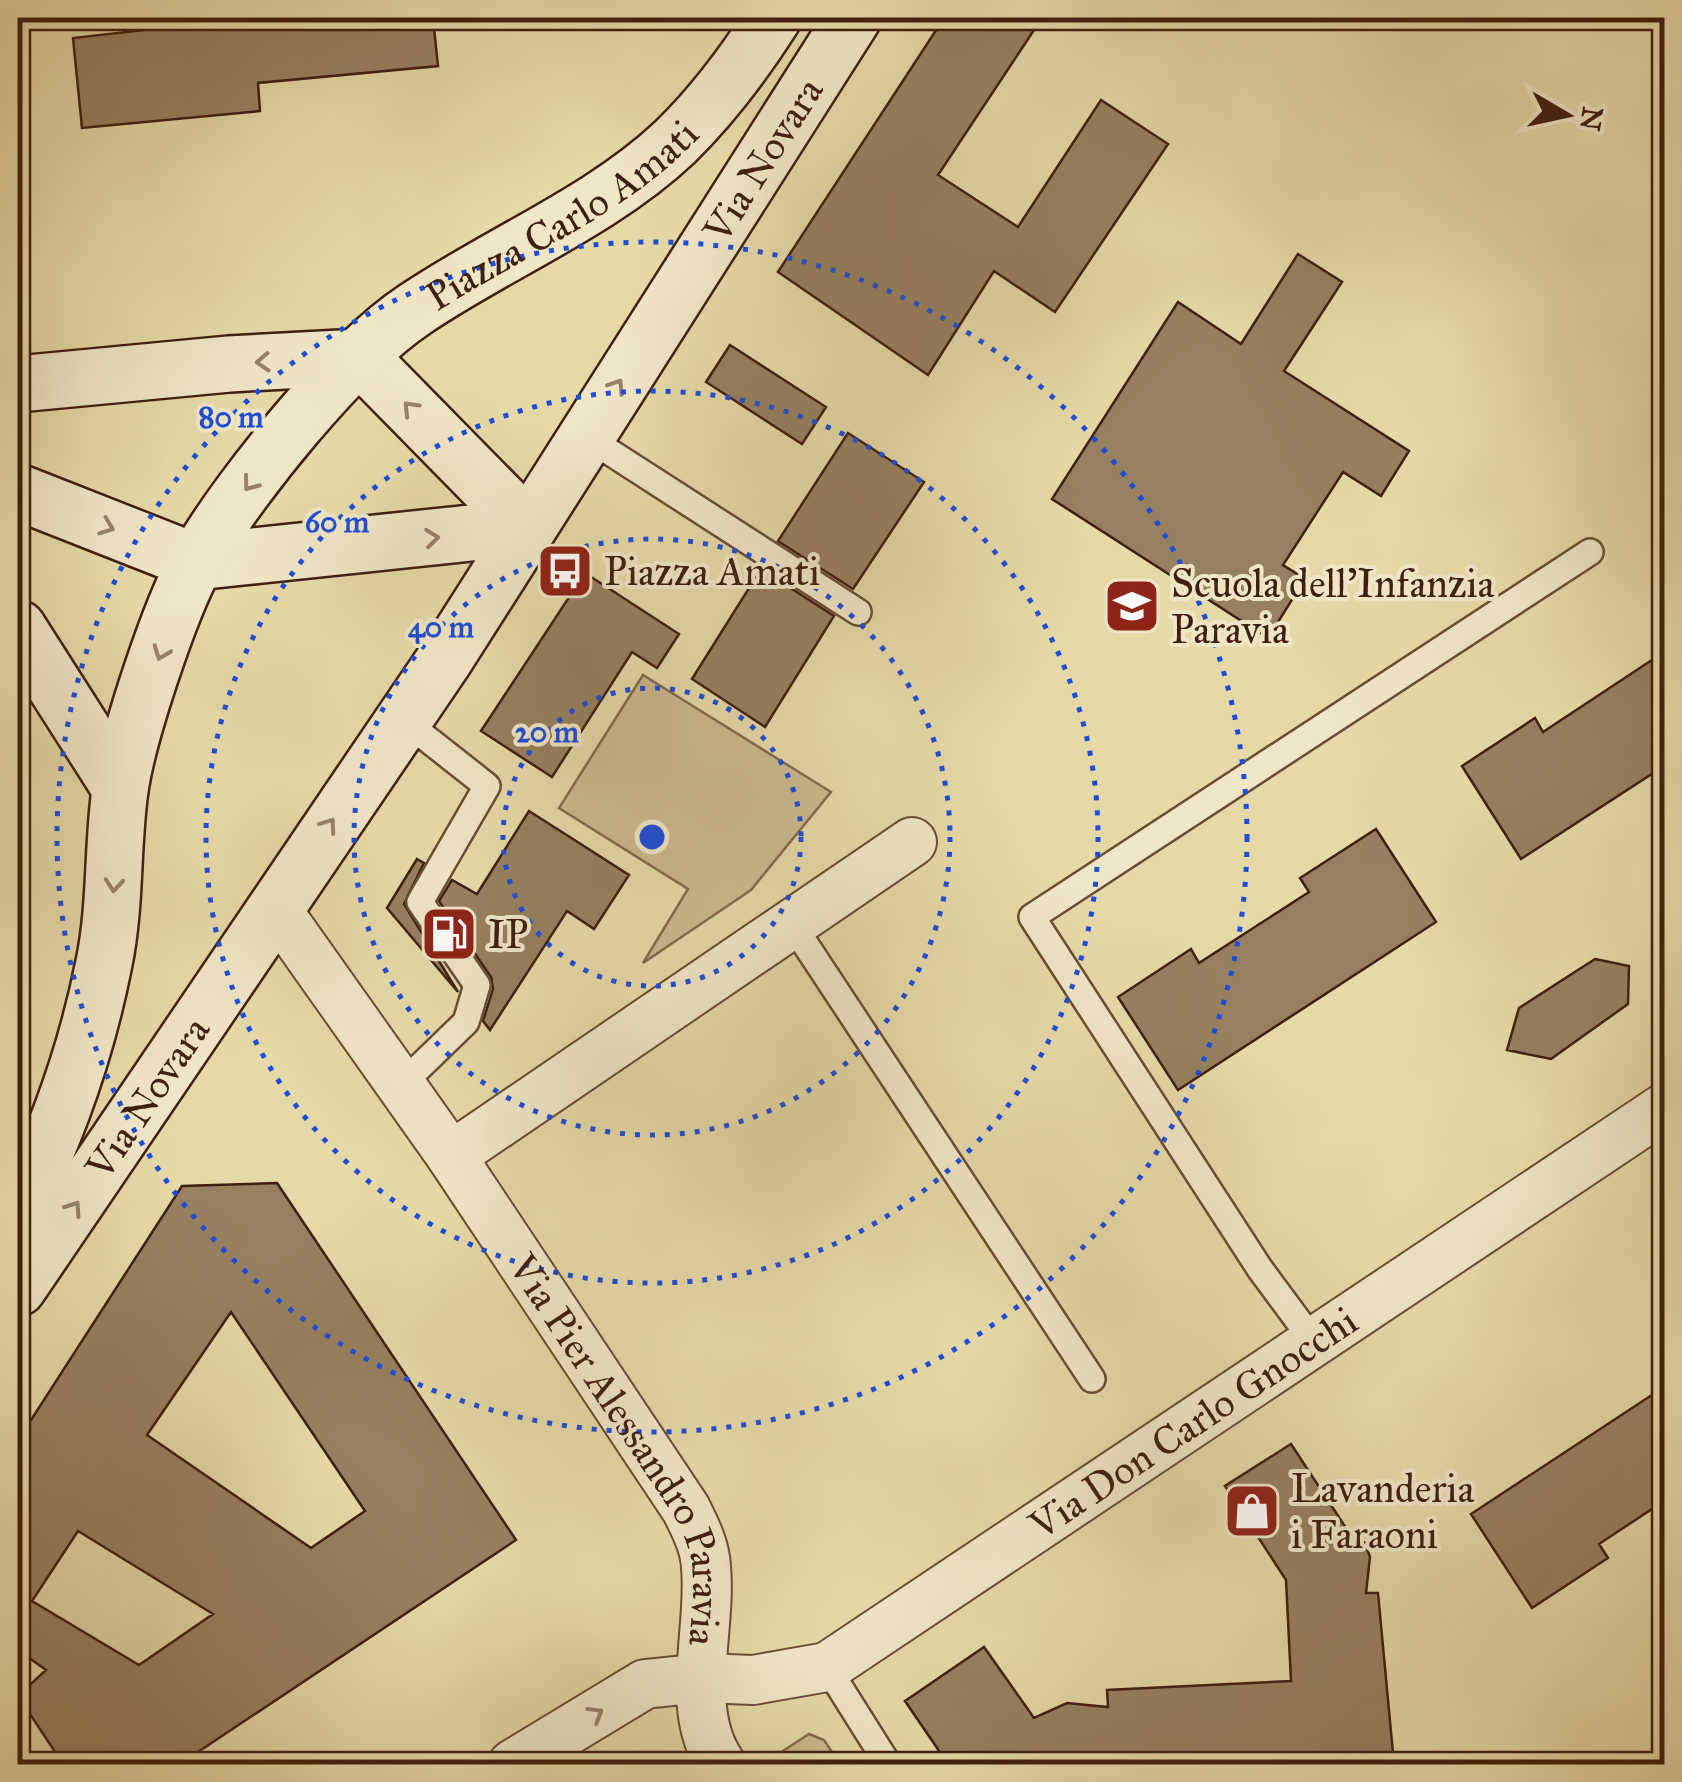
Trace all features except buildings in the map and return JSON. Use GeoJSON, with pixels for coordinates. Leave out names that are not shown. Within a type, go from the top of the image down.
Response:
{"type":"FeatureCollection","features":[{"type":"Feature","properties":{"kind":"street","name":"Via Novara"},"geometry":{"type":"LineString","coordinates":[[584,436],[852,18]]}},
{"type":"Feature","properties":{"kind":"street","name":"Piazza Carlo Amati"},"geometry":{"type":"LineString","coordinates":[[120,788],[151,679],[196,562],[248,486],[360,357],[411,312],[658,156],[700,116],[761,37]]}},
{"type":"Feature","properties":{"kind":"street"},"geometry":{"type":"LineString","coordinates":[[18,384],[229,364],[360,357],[527,528]]}},
{"type":"Feature","properties":{"kind":"street"},"geometry":{"type":"LineString","coordinates":[[274,906],[402,718],[584,436]]}},
{"type":"Feature","properties":{"kind":"street"},"geometry":{"type":"LineString","coordinates":[[18,492],[196,562],[527,528]]}},
{"type":"Feature","properties":{"kind":"street"},"geometry":{"type":"LineString","coordinates":[[18,628],[120,788]]}},
{"type":"Feature","properties":{"kind":"street","name":"Via Novara"},"geometry":{"type":"LineString","coordinates":[[18,1212],[58,1124],[90,1023],[115,885],[120,788]]}},
{"type":"Feature","properties":{"kind":"street"},"geometry":{"type":"LineString","coordinates":[[451,1156],[912,842]]}},
{"type":"Feature","properties":{"kind":"street","name":"Via Novara"},"geometry":{"type":"LineString","coordinates":[[18,1288],[274,906]]}},
{"type":"Feature","properties":{"kind":"street","name":"Via Pier Alessandro Paravia"},"geometry":{"type":"LineString","coordinates":[[274,906],[451,1156],[693,1523],[706,1564],[706,1732],[721,1764]]}},
{"type":"Feature","properties":{"kind":"street","name":"Via Don Carlo Gnocchi"},"geometry":{"type":"LineString","coordinates":[[513,1764],[645,1684],[703,1678],[754,1680],[792,1676],[827,1666],[1664,1108]]}},
{"type":"Feature","properties":{"kind":"lane"},"geometry":{"type":"LineString","coordinates":[[584,436],[858,612]]}},
{"type":"Feature","properties":{"kind":"lane"},"geometry":{"type":"LineString","coordinates":[[1314,1342],[1260,1269],[1032,917],[1590,552]]}},
{"type":"Feature","properties":{"kind":"lane"},"geometry":{"type":"LineString","coordinates":[[401,1086],[466,1022],[476,985],[420,902],[487,786],[402,718]]}},
{"type":"Feature","properties":{"kind":"lane"},"geometry":{"type":"LineString","coordinates":[[792,924],[1092,1379]]}},
{"type":"Feature","properties":{"kind":"lane"},"geometry":{"type":"LineString","coordinates":[[827,1666],[888,1764]]}},
{"type":"Feature","properties":{"kind":"shaded area"},"geometry":{"type":"Polygon","coordinates":[[[643,675],[831,792],[751,890],[643,963],[688,889],[559,808],[643,675]]]}},
{"type":"Feature","properties":{"kind":"shaded area"},"geometry":{"type":"Polygon","coordinates":[[[809,1734],[824,1740],[840,1764],[763,1764],[809,1734]]]}},
{"type":"Feature","properties":{"kind":"place","name":"Piazza Amati"},"geometry":{"type":"Point","coordinates":[565,571]}},
{"type":"Feature","properties":{"kind":"place","name":"Scuola dell'Infanzia Paravia"},"geometry":{"type":"Point","coordinates":[1132,606]}},
{"type":"Feature","properties":{"kind":"place","name":"IP"},"geometry":{"type":"Point","coordinates":[449,934]}},
{"type":"Feature","properties":{"kind":"place","name":"Lavanderia i Faraoni"},"geometry":{"type":"Point","coordinates":[1252,1511]}}]}
